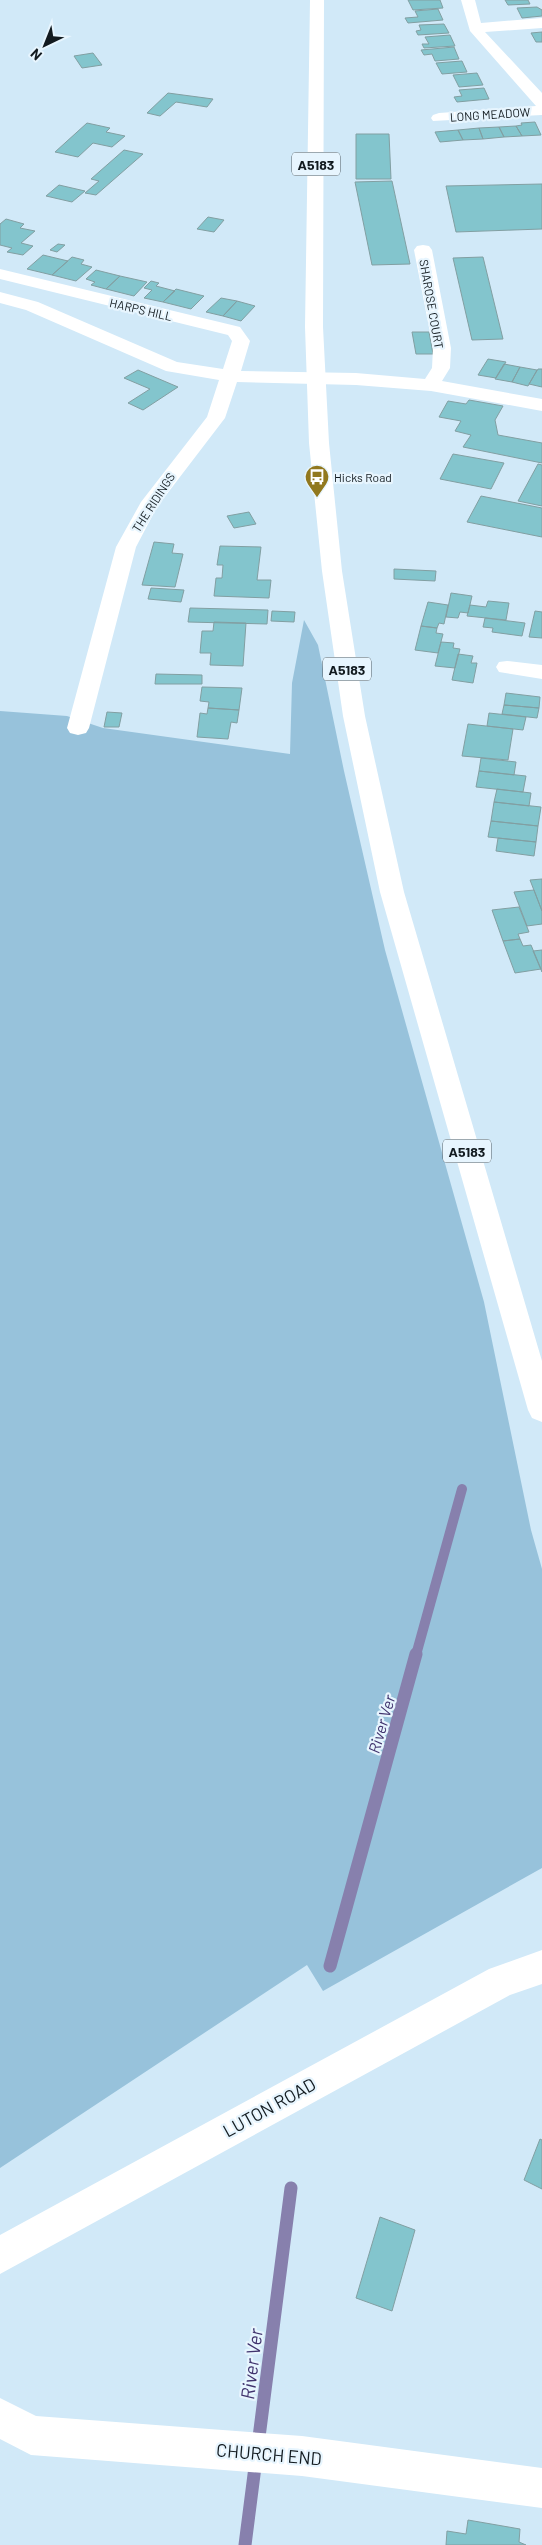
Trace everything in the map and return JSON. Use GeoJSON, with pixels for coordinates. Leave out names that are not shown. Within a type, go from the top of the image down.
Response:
{"type":"FeatureCollection","features":[{"type":"Feature","properties":{"kind":"street","name":"A5183"},"geometry":{"type":"LineString","coordinates":[[317,0],[314,327],[319,443],[332,571],[354,716],[392,892],[542,1410]]}},
{"type":"Feature","properties":{"kind":"street","name":"LONG MEADOW"},"geometry":{"type":"LineString","coordinates":[[468,0],[475,28],[485,42],[533,91],[542,103]]}},
{"type":"Feature","properties":{"kind":"street"},"geometry":{"type":"LineString","coordinates":[[475,28],[542,24]]}},
{"type":"Feature","properties":{"kind":"street","name":"LONG MEADOW"},"geometry":{"type":"LineString","coordinates":[[438,118],[542,110]]}},
{"type":"Feature","properties":{"kind":"street","name":"SHAROSE COURT"},"geometry":{"type":"LineString","coordinates":[[422,250],[442,348],[441,368],[431,385]]}},
{"type":"Feature","properties":{"kind":"street","name":"HARPS HILL"},"geometry":{"type":"LineString","coordinates":[[0,274],[234,331],[241,341],[233,362],[231,376]]}},
{"type":"Feature","properties":{"kind":"street"},"geometry":{"type":"LineString","coordinates":[[0,297],[32,306],[173,368],[231,376],[317,380],[356,379],[431,385],[542,405]]}},
{"type":"Feature","properties":{"kind":"street","name":"THE RIDINGS"},"geometry":{"type":"LineString","coordinates":[[78,728],[126,547],[148,506],[216,418],[231,376]]}},
{"type":"Feature","properties":{"kind":"street"},"geometry":{"type":"LineString","coordinates":[[506,668],[542,672]]}},
{"type":"Feature","properties":{"kind":"street","name":"LUTON ROAD"},"geometry":{"type":"LineString","coordinates":[[0,2255],[501,1982],[542,1968]]}},
{"type":"Feature","properties":{"kind":"street","name":"CHURCH END"},"geometry":{"type":"LineString","coordinates":[[0,2417],[31,2435],[302,2456],[542,2488]]}},
{"type":"Feature","properties":{"kind":"shaded area"},"geometry":{"type":"Polygon","coordinates":[[[304,620],[318,645],[344,771],[385,950],[484,1302],[531,1530],[542,1569],[542,1868],[323,1991],[307,1965],[0,2168],[0,711],[67,716],[103,728],[290,754],[292,683],[304,620]]]}},
{"type":"Feature","properties":{"kind":"building"},"geometry":{"type":"Polygon","coordinates":[[[408,0],[440,0],[443,8],[413,10],[408,0]]]}},
{"type":"Feature","properties":{"kind":"building"},"geometry":{"type":"Polygon","coordinates":[[[505,0],[528,0],[530,4],[508,5],[505,0]]]}},
{"type":"Feature","properties":{"kind":"building"},"geometry":{"type":"Polygon","coordinates":[[[537,7],[542,10],[542,16],[522,18],[517,8],[537,7]]]}},
{"type":"Feature","properties":{"kind":"building"},"geometry":{"type":"Polygon","coordinates":[[[438,9],[443,20],[408,23],[405,18],[418,17],[415,11],[438,9]]]}},
{"type":"Feature","properties":{"kind":"building"},"geometry":{"type":"Polygon","coordinates":[[[444,24],[449,33],[418,35],[416,31],[421,30],[419,25],[444,24]]]}},
{"type":"Feature","properties":{"kind":"building"},"geometry":{"type":"Polygon","coordinates":[[[542,32],[542,42],[536,42],[531,33],[542,32]]]}},
{"type":"Feature","properties":{"kind":"building"},"geometry":{"type":"Polygon","coordinates":[[[450,35],[455,46],[424,48],[422,44],[429,44],[425,37],[450,35]]]}},
{"type":"Feature","properties":{"kind":"building"},"geometry":{"type":"Polygon","coordinates":[[[454,47],[459,59],[435,61],[432,54],[424,55],[421,50],[454,47]]]}},
{"type":"Feature","properties":{"kind":"building"},"geometry":{"type":"Polygon","coordinates":[[[93,53],[102,65],[82,68],[74,56],[93,53]]]}},
{"type":"Feature","properties":{"kind":"building"},"geometry":{"type":"Polygon","coordinates":[[[462,61],[467,72],[442,74],[436,63],[462,61]]]}},
{"type":"Feature","properties":{"kind":"building"},"geometry":{"type":"Polygon","coordinates":[[[477,73],[483,85],[459,87],[453,75],[477,73]]]}},
{"type":"Feature","properties":{"kind":"building"},"geometry":{"type":"Polygon","coordinates":[[[484,88],[489,99],[457,102],[454,97],[462,96],[459,90],[484,88]]]}},
{"type":"Feature","properties":{"kind":"building"},"geometry":{"type":"Polygon","coordinates":[[[168,93],[213,99],[207,107],[176,102],[160,116],[147,113],[168,93]]]}},
{"type":"Feature","properties":{"kind":"building"},"geometry":{"type":"Polygon","coordinates":[[[535,122],[541,135],[522,136],[516,126],[522,125],[521,123],[535,122]]]}},
{"type":"Feature","properties":{"kind":"building"},"geometry":{"type":"Polygon","coordinates":[[[87,123],[110,128],[106,132],[125,136],[112,147],[93,143],[78,157],[55,152],[87,123]]]}},
{"type":"Feature","properties":{"kind":"building"},"geometry":{"type":"Polygon","coordinates":[[[516,126],[522,136],[504,137],[499,127],[516,126]]]}},
{"type":"Feature","properties":{"kind":"building"},"geometry":{"type":"Polygon","coordinates":[[[499,127],[504,137],[483,139],[479,128],[499,127]]]}},
{"type":"Feature","properties":{"kind":"building"},"geometry":{"type":"Polygon","coordinates":[[[479,128],[483,139],[463,140],[458,130],[479,128]]]}},
{"type":"Feature","properties":{"kind":"building"},"geometry":{"type":"Polygon","coordinates":[[[458,130],[463,140],[440,142],[435,132],[458,130]]]}},
{"type":"Feature","properties":{"kind":"building"},"geometry":{"type":"Polygon","coordinates":[[[356,134],[389,134],[391,179],[356,179],[356,134]]]}},
{"type":"Feature","properties":{"kind":"building"},"geometry":{"type":"Polygon","coordinates":[[[124,150],[143,154],[96,195],[85,193],[99,181],[91,179],[124,150]]]}},
{"type":"Feature","properties":{"kind":"building"},"geometry":{"type":"Polygon","coordinates":[[[392,181],[410,264],[372,265],[355,182],[392,181]]]}},
{"type":"Feature","properties":{"kind":"building"},"geometry":{"type":"Polygon","coordinates":[[[542,184],[542,229],[456,232],[446,186],[542,184]]]}},
{"type":"Feature","properties":{"kind":"building"},"geometry":{"type":"Polygon","coordinates":[[[59,185],[85,191],[72,202],[46,196],[59,185]]]}},
{"type":"Feature","properties":{"kind":"building"},"geometry":{"type":"Polygon","coordinates":[[[208,217],[224,220],[214,232],[197,229],[208,217]]]}},
{"type":"Feature","properties":{"kind":"building"},"geometry":{"type":"Polygon","coordinates":[[[6,219],[24,224],[20,228],[35,231],[21,243],[33,246],[23,255],[7,252],[12,248],[0,245],[0,224],[6,219]]]}},
{"type":"Feature","properties":{"kind":"building"},"geometry":{"type":"Polygon","coordinates":[[[58,244],[65,245],[57,252],[50,250],[58,244]]]}},
{"type":"Feature","properties":{"kind":"building"},"geometry":{"type":"Polygon","coordinates":[[[43,255],[68,261],[52,275],[27,269],[43,255]]]}},
{"type":"Feature","properties":{"kind":"building"},"geometry":{"type":"Polygon","coordinates":[[[72,257],[84,260],[81,264],[92,267],[76,281],[52,275],[72,257]]]}},
{"type":"Feature","properties":{"kind":"building"},"geometry":{"type":"Polygon","coordinates":[[[483,257],[503,339],[472,340],[453,258],[483,257]]]}},
{"type":"Feature","properties":{"kind":"building"},"geometry":{"type":"Polygon","coordinates":[[[96,270],[120,276],[106,289],[91,285],[95,282],[86,279],[96,270]]]}},
{"type":"Feature","properties":{"kind":"building"},"geometry":{"type":"Polygon","coordinates":[[[120,276],[147,282],[134,296],[106,289],[120,276]]]}},
{"type":"Feature","properties":{"kind":"building"},"geometry":{"type":"Polygon","coordinates":[[[151,281],[159,283],[156,286],[175,291],[163,302],[144,298],[152,290],[144,288],[151,281]]]}},
{"type":"Feature","properties":{"kind":"building"},"geometry":{"type":"Polygon","coordinates":[[[176,289],[204,296],[191,309],[163,302],[176,289]]]}},
{"type":"Feature","properties":{"kind":"building"},"geometry":{"type":"Polygon","coordinates":[[[221,298],[237,301],[223,316],[206,312],[221,298]]]}},
{"type":"Feature","properties":{"kind":"building"},"geometry":{"type":"Polygon","coordinates":[[[237,301],[255,306],[241,321],[223,316],[237,301]]]}},
{"type":"Feature","properties":{"kind":"building"},"geometry":{"type":"Polygon","coordinates":[[[412,332],[429,332],[433,354],[416,354],[412,332]]]}},
{"type":"Feature","properties":{"kind":"building"},"geometry":{"type":"Polygon","coordinates":[[[488,359],[506,362],[496,378],[478,375],[488,359]]]}},
{"type":"Feature","properties":{"kind":"building"},"geometry":{"type":"Polygon","coordinates":[[[504,364],[520,367],[512,382],[495,379],[504,364]]]}},
{"type":"Feature","properties":{"kind":"building"},"geometry":{"type":"Polygon","coordinates":[[[520,367],[537,370],[528,386],[512,382],[520,367]]]}},
{"type":"Feature","properties":{"kind":"building"},"geometry":{"type":"Polygon","coordinates":[[[538,369],[542,369],[542,387],[529,384],[538,369]]]}},
{"type":"Feature","properties":{"kind":"building"},"geometry":{"type":"Polygon","coordinates":[[[138,370],[178,387],[143,410],[128,403],[150,389],[124,378],[138,370]]]}},
{"type":"Feature","properties":{"kind":"building"},"geometry":{"type":"Polygon","coordinates":[[[469,400],[503,406],[495,420],[498,435],[542,443],[542,463],[463,447],[471,435],[455,431],[461,421],[439,417],[448,401],[466,404],[469,400]]]}},
{"type":"Feature","properties":{"kind":"building"},"geometry":{"type":"Polygon","coordinates":[[[453,454],[504,463],[491,489],[440,479],[453,454]]]}},
{"type":"Feature","properties":{"kind":"building"},"geometry":{"type":"Polygon","coordinates":[[[538,464],[542,465],[542,506],[518,501],[538,464]]]}},
{"type":"Feature","properties":{"kind":"building"},"geometry":{"type":"Polygon","coordinates":[[[481,496],[542,508],[542,537],[467,522],[481,496]]]}},
{"type":"Feature","properties":{"kind":"building"},"geometry":{"type":"Polygon","coordinates":[[[249,512],[256,524],[234,528],[227,516],[249,512]]]}},
{"type":"Feature","properties":{"kind":"building"},"geometry":{"type":"Polygon","coordinates":[[[154,542],[174,544],[172,553],[183,554],[175,587],[142,585],[154,542]]]}},
{"type":"Feature","properties":{"kind":"building"},"geometry":{"type":"Polygon","coordinates":[[[220,546],[261,547],[257,580],[271,580],[269,598],[214,596],[216,578],[222,578],[223,565],[217,565],[220,546]]]}},
{"type":"Feature","properties":{"kind":"building"},"geometry":{"type":"Polygon","coordinates":[[[394,569],[436,571],[435,581],[394,579],[394,569]]]}},
{"type":"Feature","properties":{"kind":"building"},"geometry":{"type":"Polygon","coordinates":[[[151,588],[184,590],[181,602],[148,599],[151,588]]]}},
{"type":"Feature","properties":{"kind":"building"},"geometry":{"type":"Polygon","coordinates":[[[451,593],[472,596],[468,613],[460,612],[458,618],[446,617],[451,593]]]}},
{"type":"Feature","properties":{"kind":"building"},"geometry":{"type":"Polygon","coordinates":[[[488,601],[509,603],[506,620],[467,616],[470,605],[486,607],[488,601]]]}},
{"type":"Feature","properties":{"kind":"building"},"geometry":{"type":"Polygon","coordinates":[[[428,602],[448,605],[444,624],[439,623],[437,628],[421,626],[428,602]]]}},
{"type":"Feature","properties":{"kind":"building"},"geometry":{"type":"Polygon","coordinates":[[[190,608],[268,610],[267,624],[188,622],[190,608]]]}},
{"type":"Feature","properties":{"kind":"building"},"geometry":{"type":"Polygon","coordinates":[[[272,611],[295,612],[294,622],[271,621],[272,611]]]}},
{"type":"Feature","properties":{"kind":"building"},"geometry":{"type":"Polygon","coordinates":[[[535,611],[542,612],[542,638],[529,637],[535,611]]]}},
{"type":"Feature","properties":{"kind":"building"},"geometry":{"type":"Polygon","coordinates":[[[485,618],[525,623],[522,636],[492,632],[493,628],[483,627],[485,618]]]}},
{"type":"Feature","properties":{"kind":"building"},"geometry":{"type":"Polygon","coordinates":[[[214,622],[246,623],[243,666],[210,665],[211,653],[200,653],[202,631],[213,631],[214,622]]]}},
{"type":"Feature","properties":{"kind":"building"},"geometry":{"type":"Polygon","coordinates":[[[421,626],[437,628],[436,633],[443,634],[438,653],[415,650],[421,626]]]}},
{"type":"Feature","properties":{"kind":"building"},"geometry":{"type":"Polygon","coordinates":[[[441,642],[454,643],[453,648],[460,649],[455,668],[435,666],[441,642]]]}},
{"type":"Feature","properties":{"kind":"building"},"geometry":{"type":"Polygon","coordinates":[[[458,654],[473,656],[471,663],[477,663],[473,683],[452,680],[458,654]]]}},
{"type":"Feature","properties":{"kind":"building"},"geometry":{"type":"Polygon","coordinates":[[[156,674],[202,675],[202,684],[155,684],[156,674]]]}},
{"type":"Feature","properties":{"kind":"building"},"geometry":{"type":"Polygon","coordinates":[[[202,687],[242,688],[239,710],[208,708],[209,702],[200,701],[202,687]]]}},
{"type":"Feature","properties":{"kind":"building"},"geometry":{"type":"Polygon","coordinates":[[[506,693],[540,697],[539,708],[504,705],[506,693]]]}},
{"type":"Feature","properties":{"kind":"building"},"geometry":{"type":"Polygon","coordinates":[[[504,705],[539,708],[537,718],[502,714],[504,705]]]}},
{"type":"Feature","properties":{"kind":"building"},"geometry":{"type":"Polygon","coordinates":[[[208,708],[239,710],[237,723],[231,722],[228,739],[197,737],[200,713],[207,714],[208,708]]]}},
{"type":"Feature","properties":{"kind":"building"},"geometry":{"type":"Polygon","coordinates":[[[107,712],[122,713],[119,727],[104,727],[107,712]]]}},
{"type":"Feature","properties":{"kind":"building"},"geometry":{"type":"Polygon","coordinates":[[[489,713],[526,717],[523,730],[487,726],[489,713]]]}},
{"type":"Feature","properties":{"kind":"building"},"geometry":{"type":"Polygon","coordinates":[[[468,724],[513,729],[508,760],[462,756],[468,724]]]}},
{"type":"Feature","properties":{"kind":"building"},"geometry":{"type":"Polygon","coordinates":[[[481,758],[516,762],[514,775],[479,771],[481,758]]]}},
{"type":"Feature","properties":{"kind":"building"},"geometry":{"type":"Polygon","coordinates":[[[479,771],[526,776],[523,792],[476,787],[479,771]]]}},
{"type":"Feature","properties":{"kind":"building"},"geometry":{"type":"Polygon","coordinates":[[[497,789],[531,793],[529,806],[494,802],[497,789]]]}},
{"type":"Feature","properties":{"kind":"building"},"geometry":{"type":"Polygon","coordinates":[[[494,802],[541,807],[538,826],[491,821],[494,802]]]}},
{"type":"Feature","properties":{"kind":"building"},"geometry":{"type":"Polygon","coordinates":[[[491,821],[538,826],[536,842],[488,837],[491,821]]]}},
{"type":"Feature","properties":{"kind":"building"},"geometry":{"type":"Polygon","coordinates":[[[498,838],[536,842],[534,856],[496,851],[498,838]]]}},
{"type":"Feature","properties":{"kind":"building"},"geometry":{"type":"Polygon","coordinates":[[[542,879],[542,911],[530,880],[542,879]]]}},
{"type":"Feature","properties":{"kind":"building"},"geometry":{"type":"Polygon","coordinates":[[[534,890],[542,911],[542,924],[527,926],[514,892],[534,890]]]}},
{"type":"Feature","properties":{"kind":"building"},"geometry":{"type":"Polygon","coordinates":[[[519,907],[529,932],[518,934],[520,939],[503,941],[492,910],[519,907]]]}},
{"type":"Feature","properties":{"kind":"building"},"geometry":{"type":"Polygon","coordinates":[[[520,939],[523,946],[531,945],[541,969],[515,973],[503,941],[520,939]]]}},
{"type":"Feature","properties":{"kind":"building"},"geometry":{"type":"Polygon","coordinates":[[[542,950],[542,972],[533,951],[542,950]]]}},
{"type":"Feature","properties":{"kind":"building"},"geometry":{"type":"Polygon","coordinates":[[[540,2139],[542,2140],[542,2189],[524,2180],[540,2139]]]}},
{"type":"Feature","properties":{"kind":"building"},"geometry":{"type":"Polygon","coordinates":[[[380,2217],[415,2230],[392,2311],[356,2298],[380,2217]]]}},
{"type":"Feature","properties":{"kind":"building"},"geometry":{"type":"Polygon","coordinates":[[[468,2520],[520,2529],[519,2542],[526,2545],[446,2545],[447,2531],[466,2534],[468,2520]]]}},
{"type":"Feature","properties":{"kind":"waterway","name":"River Ver"},"geometry":{"type":"LineString","coordinates":[[416,1655],[462,1489]]}},
{"type":"Feature","properties":{"kind":"waterway","name":"River Ver"},"geometry":{"type":"LineString","coordinates":[[330,1966],[416,1654]]}},
{"type":"Feature","properties":{"kind":"waterway","name":"River Ver"},"geometry":{"type":"LineString","coordinates":[[258,2445],[291,2188]]}},
{"type":"Feature","properties":{"kind":"waterway","name":"River Ver"},"geometry":{"type":"LineString","coordinates":[[245,2545],[256,2459]]}},
{"type":"Feature","properties":{"kind":"place","name":"Hicks Road"},"geometry":{"type":"Point","coordinates":[317,498]}}]}
